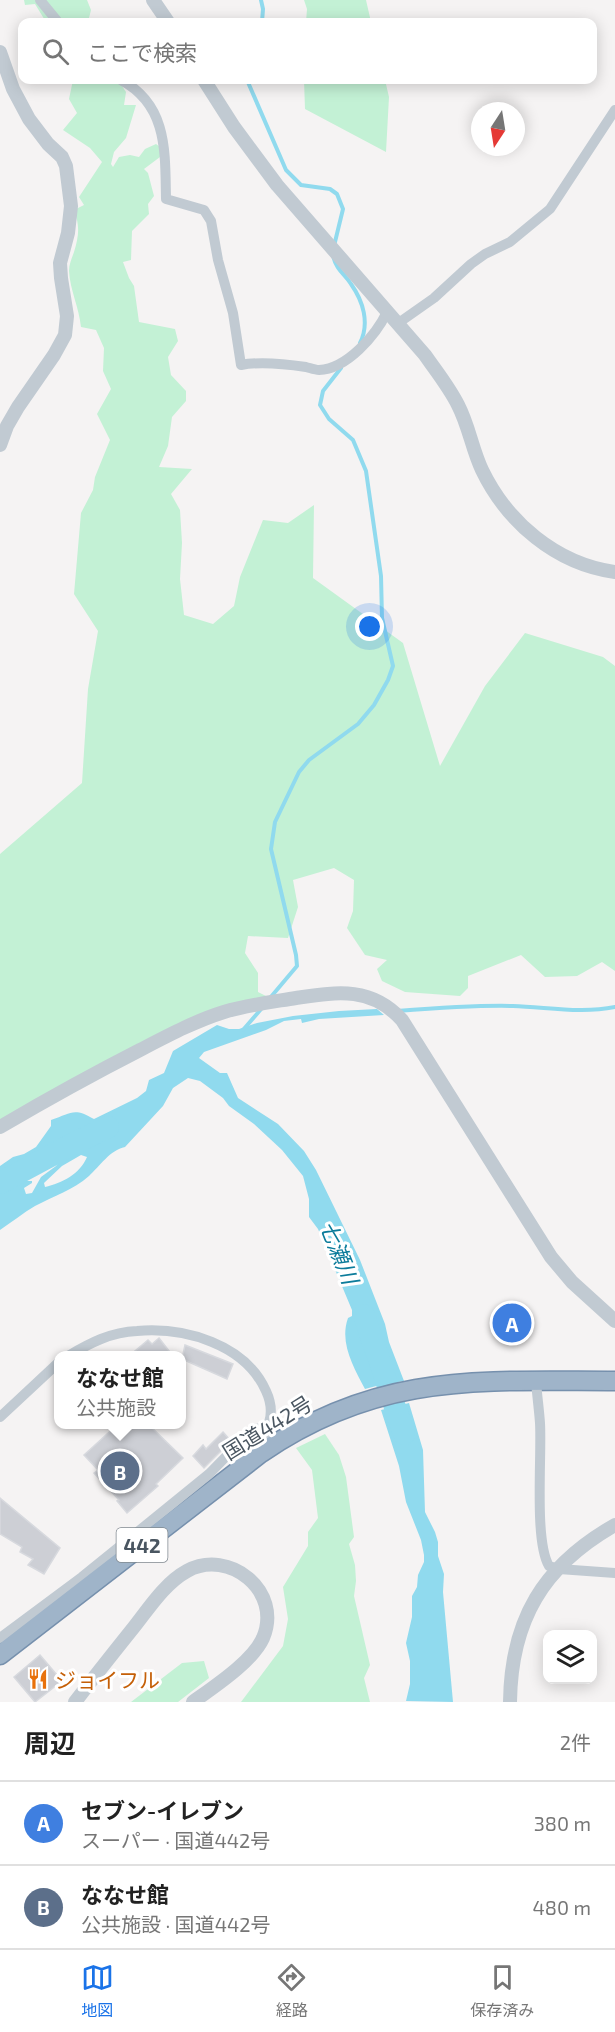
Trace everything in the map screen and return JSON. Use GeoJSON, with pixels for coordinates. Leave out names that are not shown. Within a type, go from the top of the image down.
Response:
{"type":"FeatureCollection","features":[{"type":"Feature","properties":{"kind":"highway","name":"国道442号"},"geometry":{"type":"LineString","coordinates":[[0,1655],[242,1467],[275,1437],[363,1401],[405,1390],[473,1382],[615,1381]]}},
{"type":"Feature","properties":{"kind":"street"},"geometry":{"type":"LineString","coordinates":[[40,0],[55,18]]}},
{"type":"Feature","properties":{"kind":"street"},"geometry":{"type":"LineString","coordinates":[[153,0],[165,18]]}},
{"type":"Feature","properties":{"kind":"street"},"geometry":{"type":"LineString","coordinates":[[0,52],[13,89],[25,111],[44,139],[62,157],[66,166],[71,206],[68,233],[60,264],[67,316],[65,335],[18,407],[7,426],[0,445]]}},
{"type":"Feature","properties":{"kind":"street"},"geometry":{"type":"LineString","coordinates":[[127,84],[142,94],[154,112],[165,152],[166,199],[204,210],[211,221],[218,260],[233,313],[241,365],[252,363],[319,370],[341,363],[369,339],[382,323],[387,312]]}},
{"type":"Feature","properties":{"kind":"street"},"geometry":{"type":"LineString","coordinates":[[207,84],[264,168],[425,355],[446,384],[458,405],[482,469],[504,507],[523,529],[578,562],[615,572]]}},
{"type":"Feature","properties":{"kind":"street"},"geometry":{"type":"LineString","coordinates":[[397,324],[435,298],[471,264],[485,254],[510,242],[550,209],[615,110]]}},
{"type":"Feature","properties":{"kind":"street"},"geometry":{"type":"LineString","coordinates":[[0,1127],[115,1062],[209,1017],[248,1006],[323,994],[342,992],[359,994],[387,1007],[406,1026],[551,1257],[572,1282],[615,1321]]}},
{"type":"Feature","properties":{"kind":"street"},"geometry":{"type":"LineString","coordinates":[[77,1351],[102,1338],[139,1330],[178,1333],[214,1343],[242,1358],[263,1385],[271,1411],[270,1419],[275,1437]]}},
{"type":"Feature","properties":{"kind":"street"},"geometry":{"type":"LineString","coordinates":[[0,1417],[54,1367]]}},
{"type":"Feature","properties":{"kind":"street"},"geometry":{"type":"LineString","coordinates":[[536,1381],[540,1423],[543,1557],[549,1566],[559,1569],[615,1573]]}},
{"type":"Feature","properties":{"kind":"street"},"geometry":{"type":"LineString","coordinates":[[0,1638],[82,1577],[209,1474],[253,1429],[259,1428],[275,1437]]}},
{"type":"Feature","properties":{"kind":"street"},"geometry":{"type":"LineString","coordinates":[[510,1702],[518,1636],[524,1619],[541,1588],[582,1547],[615,1525]]}},
{"type":"Feature","properties":{"kind":"street"},"geometry":{"type":"LineString","coordinates":[[75,1702],[151,1605],[177,1577],[205,1564],[228,1567],[247,1576],[261,1593],[267,1616],[265,1630],[259,1645],[249,1657],[193,1702]]}},
{"type":"Feature","properties":{"kind":"green space"},"geometry":{"type":"Polygon","coordinates":[[[24,0],[87,0],[91,10],[89,18],[44,18],[35,4],[25,5],[24,0]]]}},
{"type":"Feature","properties":{"kind":"green space"},"geometry":{"type":"Polygon","coordinates":[[[304,0],[366,0],[370,18],[306,18],[307,9],[304,0]]]}},
{"type":"Feature","properties":{"kind":"green space"},"geometry":{"type":"Polygon","coordinates":[[[72,84],[121,84],[126,92],[124,105],[136,105],[126,138],[114,152],[111,164],[113,167],[119,157],[130,155],[139,157],[145,149],[156,144],[160,147],[160,157],[144,169],[148,173],[154,196],[148,204],[149,214],[132,231],[131,260],[123,262],[134,286],[139,322],[175,329],[178,341],[168,357],[171,375],[186,391],[186,401],[172,417],[168,446],[159,467],[192,469],[171,494],[180,510],[182,543],[180,579],[184,615],[213,624],[234,606],[240,577],[263,520],[288,523],[314,505],[313,578],[403,643],[440,766],[485,686],[525,633],[603,657],[615,666],[615,971],[602,962],[577,976],[545,977],[521,955],[468,976],[468,988],[460,996],[405,992],[382,981],[377,969],[387,960],[365,955],[347,928],[353,911],[354,880],[334,868],[293,880],[298,907],[288,938],[248,936],[245,953],[258,973],[258,992],[272,999],[188,1025],[0,1134],[0,854],[82,783],[88,689],[98,631],[74,594],[81,513],[93,490],[95,477],[110,440],[97,414],[111,389],[103,371],[104,348],[96,330],[81,327],[69,271],[78,236],[74,210],[84,205],[79,197],[102,162],[90,148],[63,130],[77,113],[69,99],[72,84]]]}},
{"type":"Feature","properties":{"kind":"green space"},"geometry":{"type":"Polygon","coordinates":[[[304,84],[386,84],[389,97],[386,152],[305,109],[304,84]]]}},
{"type":"Feature","properties":{"kind":"green space"},"geometry":{"type":"Polygon","coordinates":[[[325,1434],[339,1455],[346,1477],[354,1537],[349,1544],[355,1565],[354,1596],[370,1665],[364,1678],[370,1702],[241,1702],[283,1646],[288,1619],[283,1587],[308,1546],[308,1532],[318,1518],[312,1470],[296,1448],[325,1434]]]}},
{"type":"Feature","properties":{"kind":"green space"},"geometry":{"type":"Polygon","coordinates":[[[204,1661],[209,1678],[178,1702],[131,1702],[182,1663],[204,1661]]]}},
{"type":"Feature","properties":{"kind":"water"},"geometry":{"type":"Polygon","coordinates":[[[377,1009],[384,1015],[319,1019],[302,1023],[301,1019],[284,1021],[266,1030],[204,1052],[199,1058],[220,1073],[227,1073],[238,1098],[278,1124],[304,1151],[316,1170],[360,1260],[404,1381],[392,1383],[382,1354],[368,1337],[365,1347],[380,1385],[365,1389],[352,1364],[345,1337],[348,1318],[352,1316],[352,1310],[318,1229],[309,1217],[309,1199],[303,1176],[282,1150],[254,1124],[200,1081],[188,1078],[173,1088],[163,1106],[125,1147],[110,1155],[89,1176],[76,1185],[35,1206],[0,1230],[0,1166],[13,1157],[36,1147],[51,1126],[51,1120],[77,1112],[94,1119],[137,1098],[146,1091],[149,1080],[164,1073],[173,1051],[217,1025],[239,1029],[293,1016],[377,1009]],[[88,1126],[52,1150],[35,1166],[27,1181],[32,1181],[32,1183],[24,1188],[26,1194],[32,1193],[41,1177],[56,1166],[69,1150],[90,1133],[92,1129],[88,1126]],[[81,1155],[62,1166],[44,1183],[45,1187],[58,1183],[75,1173],[87,1157],[81,1155]]]}},
{"type":"Feature","properties":{"kind":"water"},"geometry":{"type":"Polygon","coordinates":[[[409,1403],[423,1450],[425,1512],[435,1532],[438,1556],[444,1574],[443,1592],[453,1702],[406,1701],[410,1684],[410,1661],[406,1643],[412,1617],[412,1596],[417,1587],[424,1555],[421,1540],[406,1502],[399,1466],[381,1410],[409,1403]]]}},
{"type":"Feature","properties":{"kind":"building"},"geometry":{"type":"Polygon","coordinates":[[[498,1313],[527,1313],[526,1333],[498,1333],[498,1313]]]}},
{"type":"Feature","properties":{"kind":"building"},"geometry":{"type":"Polygon","coordinates":[[[159,1338],[169,1351],[135,1351],[148,1340],[152,1344],[159,1338]]]}},
{"type":"Feature","properties":{"kind":"building"},"geometry":{"type":"Polygon","coordinates":[[[185,1345],[233,1364],[227,1379],[186,1361],[186,1351],[184,1351],[185,1345]]]}},
{"type":"Feature","properties":{"kind":"building"},"geometry":{"type":"Polygon","coordinates":[[[113,1429],[153,1429],[183,1458],[156,1484],[158,1486],[127,1513],[117,1501],[119,1500],[94,1473],[98,1470],[84,1455],[113,1429]]]}},
{"type":"Feature","properties":{"kind":"building"},"geometry":{"type":"Polygon","coordinates":[[[223,1432],[231,1441],[204,1468],[193,1456],[203,1445],[206,1449],[223,1432]]]}},
{"type":"Feature","properties":{"kind":"building"},"geometry":{"type":"Polygon","coordinates":[[[0,1498],[60,1548],[44,1574],[28,1565],[33,1559],[20,1552],[22,1547],[0,1534],[0,1498]]]}},
{"type":"Feature","properties":{"kind":"building","name":"ジョイフル"},"geometry":{"type":"Polygon","coordinates":[[[40,1655],[62,1681],[35,1702],[14,1677],[40,1655]]]}},
{"type":"Feature","properties":{"kind":"waterway"},"geometry":{"type":"LineString","coordinates":[[261,0],[262,18]]}},
{"type":"Feature","properties":{"kind":"waterway"},"geometry":{"type":"LineString","coordinates":[[249,84],[286,170],[301,185],[330,189],[337,194],[343,209],[334,246]]}},
{"type":"Feature","properties":{"kind":"waterway"},"geometry":{"type":"LineString","coordinates":[[333,256],[362,305],[365,320],[360,343]]}},
{"type":"Feature","properties":{"kind":"waterway"},"geometry":{"type":"LineString","coordinates":[[270,998],[297,966],[271,849],[275,822],[299,772],[309,760],[358,724],[374,705],[393,666],[382,618],[381,576],[366,471],[353,440],[329,419],[320,405],[323,391],[341,368]]}},
{"type":"Feature","properties":{"kind":"waterway"},"geometry":{"type":"LineString","coordinates":[[397,1011],[484,1006],[577,1010],[615,1007]]}},
{"type":"Feature","properties":{"kind":"waterway"},"geometry":{"type":"LineString","coordinates":[[243,1030],[262,1008]]}},
{"type":"Feature","properties":{"kind":"waterway","name":"七瀬川"},"geometry":{"type":"LineString","coordinates":[[0,1183],[108,1127]]}},
{"type":"Feature","properties":{"kind":"waterway","name":"七瀬川"},"geometry":{"type":"LineString","coordinates":[[364,1315],[404,1434]]}},
{"type":"Feature","properties":{"kind":"place","name":"セブン-イレブン"},"geometry":{"type":"Point","coordinates":[512,1323]}},
{"type":"Feature","properties":{"kind":"place","name":"ななせ館"},"geometry":{"type":"Point","coordinates":[120,1471]}},
{"type":"Feature","properties":{"kind":"place","name":"ジョイフル"},"geometry":{"type":"Point","coordinates":[38,1679]}}]}
